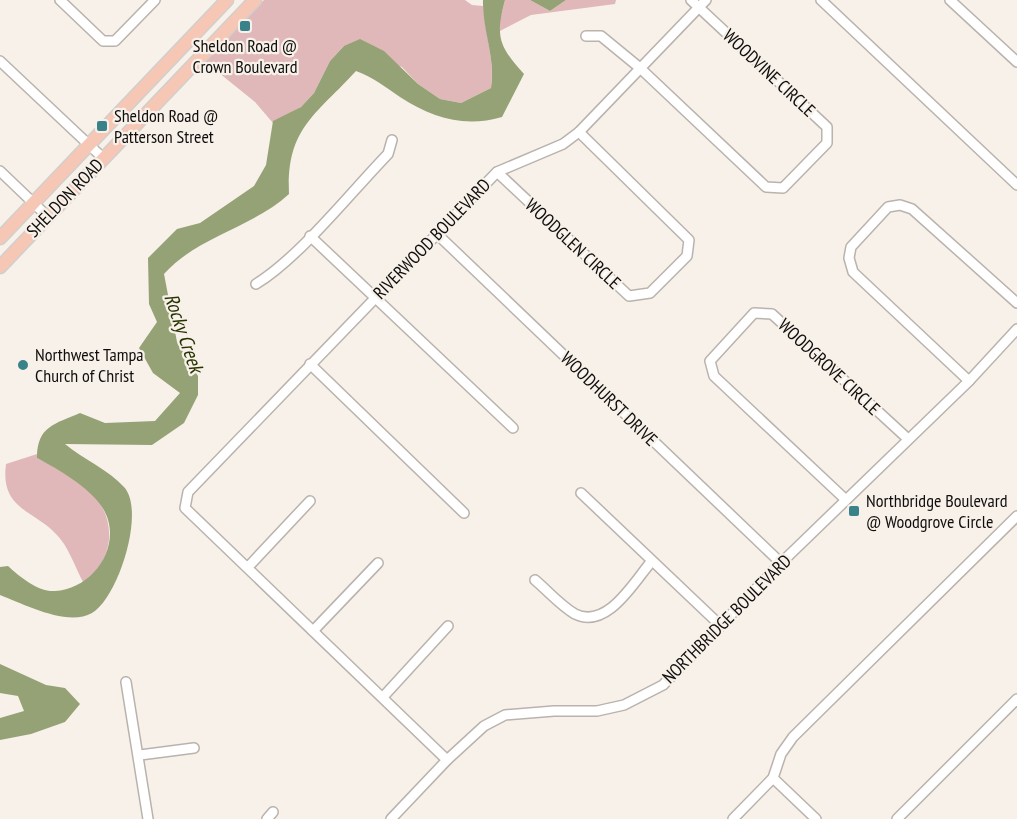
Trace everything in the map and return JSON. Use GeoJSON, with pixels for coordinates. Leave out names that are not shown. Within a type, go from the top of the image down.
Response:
{"type":"FeatureCollection","features":[{"type":"Feature","properties":{"kind":"main road","name":"SHELDON ROAD"},"geometry":{"type":"LineString","coordinates":[[0,238],[227,0]]}},
{"type":"Feature","properties":{"kind":"main road","name":"SHELDON ROAD"},"geometry":{"type":"LineString","coordinates":[[0,267],[254,0]]}},
{"type":"Feature","properties":{"kind":"street"},"geometry":{"type":"LineString","coordinates":[[60,0],[103,41],[115,41],[155,0]]}},
{"type":"Feature","properties":{"kind":"street","name":"WOODVINE CIRCLE"},"geometry":{"type":"LineString","coordinates":[[586,36],[601,36],[640,68],[766,187],[783,188],[827,143],[827,127],[702,4],[691,0]]}},
{"type":"Feature","properties":{"kind":"street"},"geometry":{"type":"LineString","coordinates":[[821,0],[1017,185]]}},
{"type":"Feature","properties":{"kind":"street"},"geometry":{"type":"LineString","coordinates":[[950,0],[1017,62]]}},
{"type":"Feature","properties":{"kind":"street","name":"RIVERWOOD BOULEVARD"},"geometry":{"type":"LineString","coordinates":[[248,567],[185,508],[188,492],[496,172],[563,144],[579,132],[702,4]]}},
{"type":"Feature","properties":{"kind":"street"},"geometry":{"type":"LineString","coordinates":[[0,60],[103,158]]}},
{"type":"Feature","properties":{"kind":"street","name":"WOODGLEN CIRCLE"},"geometry":{"type":"LineString","coordinates":[[496,172],[629,296],[650,293],[687,256],[689,240],[579,132]]}},
{"type":"Feature","properties":{"kind":"street"},"geometry":{"type":"LineString","coordinates":[[256,284],[270,276],[310,236],[388,154],[393,141]]}},
{"type":"Feature","properties":{"kind":"street"},"geometry":{"type":"LineString","coordinates":[[0,171],[47,216]]}},
{"type":"Feature","properties":{"kind":"street"},"geometry":{"type":"LineString","coordinates":[[969,381],[853,272],[849,258],[851,247],[888,207],[900,205],[912,209],[1017,303]]}},
{"type":"Feature","properties":{"kind":"street","name":"WOODHURST DRIVE"},"geometry":{"type":"LineString","coordinates":[[436,234],[781,563]]}},
{"type":"Feature","properties":{"kind":"street"},"geometry":{"type":"LineString","coordinates":[[310,236],[513,428]]}},
{"type":"Feature","properties":{"kind":"street","name":"WOODGROVE CIRCLE"},"geometry":{"type":"LineString","coordinates":[[846,500],[714,375],[710,361],[754,313],[771,314],[908,439]]}},
{"type":"Feature","properties":{"kind":"street","name":"NORTHBRIDGE BOULEVARD"},"geometry":{"type":"LineString","coordinates":[[391,819],[447,760],[484,726],[506,715],[554,711],[597,711],[624,705],[644,697],[663,685],[781,563],[969,381],[1017,329]]}},
{"type":"Feature","properties":{"kind":"street"},"geometry":{"type":"LineString","coordinates":[[310,364],[464,513]]}},
{"type":"Feature","properties":{"kind":"street"},"geometry":{"type":"LineString","coordinates":[[581,493],[721,627]]}},
{"type":"Feature","properties":{"kind":"street"},"geometry":{"type":"LineString","coordinates":[[310,501],[248,567],[447,760]]}},
{"type":"Feature","properties":{"kind":"street"},"geometry":{"type":"LineString","coordinates":[[733,819],[773,778],[781,754],[793,737],[1017,516]]}},
{"type":"Feature","properties":{"kind":"street"},"geometry":{"type":"LineString","coordinates":[[536,580],[573,613],[586,618],[599,615],[615,605],[651,562]]}},
{"type":"Feature","properties":{"kind":"street"},"geometry":{"type":"LineString","coordinates":[[313,631],[378,563]]}},
{"type":"Feature","properties":{"kind":"street"},"geometry":{"type":"LineString","coordinates":[[383,697],[448,626]]}},
{"type":"Feature","properties":{"kind":"street"},"geometry":{"type":"LineString","coordinates":[[126,682],[140,755],[148,819]]}},
{"type":"Feature","properties":{"kind":"street"},"geometry":{"type":"LineString","coordinates":[[897,819],[1017,699]]}},
{"type":"Feature","properties":{"kind":"street"},"geometry":{"type":"LineString","coordinates":[[140,755],[194,748]]}},
{"type":"Feature","properties":{"kind":"street"},"geometry":{"type":"LineString","coordinates":[[773,778],[816,819]]}},
{"type":"Feature","properties":{"kind":"shaded area"},"geometry":{"type":"Polygon","coordinates":[[[264,0],[465,0],[472,5],[483,6],[491,57],[491,88],[461,103],[440,99],[418,84],[402,67],[344,46],[330,61],[314,93],[301,107],[273,123],[255,102],[203,60],[264,0]]]}},
{"type":"Feature","properties":{"kind":"shaded area"},"geometry":{"type":"Polygon","coordinates":[[[483,0],[505,0],[500,23],[501,40],[509,56],[524,74],[502,117],[475,121],[449,119],[425,111],[356,71],[316,112],[298,138],[289,172],[289,194],[259,216],[193,250],[164,274],[177,342],[198,376],[198,395],[184,423],[152,445],[65,444],[118,481],[130,499],[132,515],[126,553],[111,590],[102,604],[92,613],[82,617],[58,616],[0,595],[0,567],[8,566],[36,586],[55,591],[82,582],[94,573],[108,548],[110,535],[108,521],[96,499],[72,479],[37,458],[40,439],[44,433],[55,424],[80,413],[105,423],[155,421],[180,393],[153,373],[139,348],[157,322],[149,304],[148,258],[177,229],[200,223],[254,186],[266,165],[273,121],[301,107],[314,93],[330,61],[344,46],[360,39],[384,51],[418,84],[440,99],[461,103],[491,88],[492,66],[483,0]]]}},
{"type":"Feature","properties":{"kind":"shaded area"},"geometry":{"type":"Polygon","coordinates":[[[505,0],[530,0],[550,11],[566,0],[616,0],[615,4],[531,15],[500,31],[499,23],[505,0]]]}},
{"type":"Feature","properties":{"kind":"shaded area"},"geometry":{"type":"Polygon","coordinates":[[[530,0],[566,0],[550,11],[530,0]]]}},
{"type":"Feature","properties":{"kind":"shaded area"},"geometry":{"type":"Polygon","coordinates":[[[37,454],[37,458],[66,474],[92,494],[106,516],[109,540],[106,552],[101,564],[83,582],[60,538],[20,507],[8,491],[5,479],[6,464],[37,454]]]}},
{"type":"Feature","properties":{"kind":"shaded area"},"geometry":{"type":"Polygon","coordinates":[[[0,664],[46,685],[65,688],[80,704],[65,722],[31,734],[0,740],[0,718],[24,711],[18,696],[0,693],[0,664]]]}},
{"type":"Feature","properties":{"kind":"place","name":"Sheldon Road @ Crown Boulevard"},"geometry":{"type":"Point","coordinates":[245,26]}},
{"type":"Feature","properties":{"kind":"place","name":"Sheldon Road @ Patterson Street"},"geometry":{"type":"Point","coordinates":[102,126]}},
{"type":"Feature","properties":{"kind":"place","name":"Northwest Tampa Church of Christ"},"geometry":{"type":"Point","coordinates":[23,365]}},
{"type":"Feature","properties":{"kind":"place","name":"Northbridge Boulevard @ Woodgrove Circle"},"geometry":{"type":"Point","coordinates":[854,511]}},
{"type":"Feature","properties":{"kind":"water label","name":"Rocky Creek"},"geometry":{"type":"Point","coordinates":[184,333]}}]}
